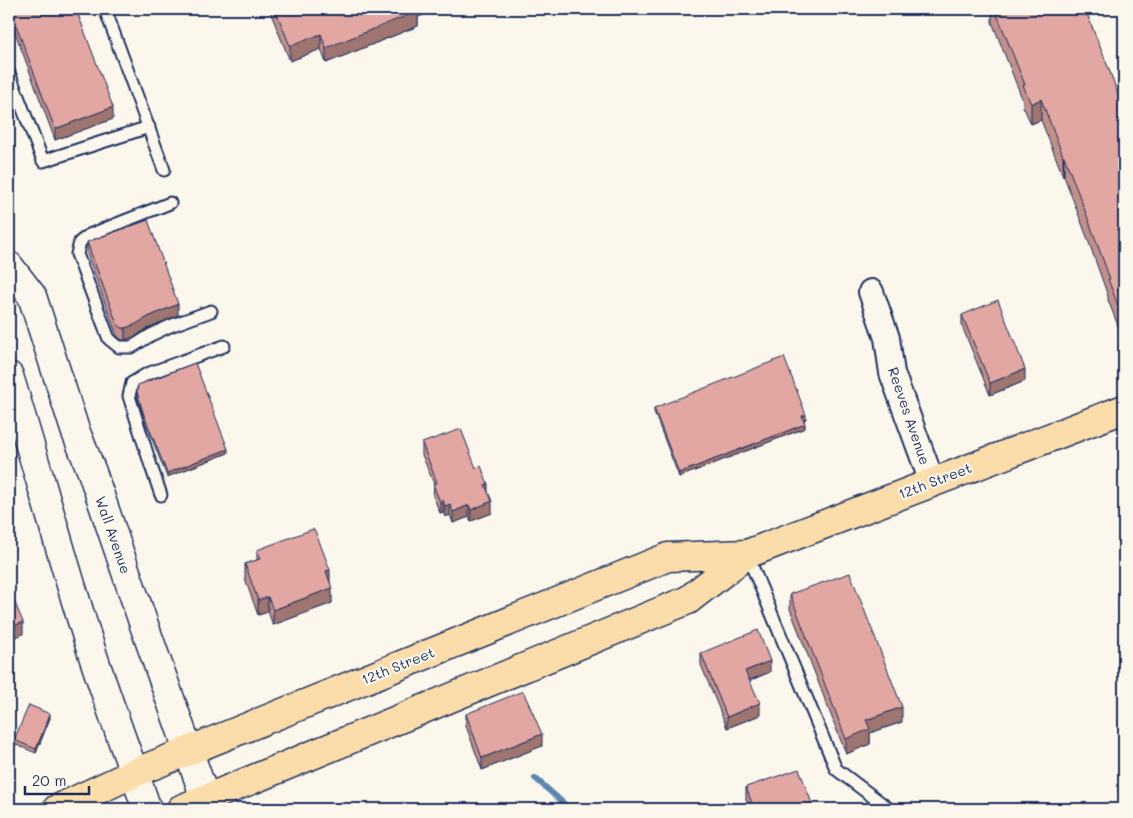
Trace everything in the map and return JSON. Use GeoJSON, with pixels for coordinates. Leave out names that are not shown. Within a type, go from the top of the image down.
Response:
{"type":"FeatureCollection","features":[{"type":"Feature","properties":{"kind":"main road","name":"Wall Avenue"},"geometry":{"type":"LineString","coordinates":[[9,266],[32,296],[75,430],[92,472],[189,751],[199,806]]}},
{"type":"Feature","properties":{"kind":"main road"},"geometry":{"type":"LineString","coordinates":[[9,376],[88,640],[147,809]]}},
{"type":"Feature","properties":{"kind":"main road","name":"12th Street"},"geometry":{"type":"LineString","coordinates":[[199,806],[688,600],[747,554],[1124,409]]}},
{"type":"Feature","properties":{"kind":"main road","name":"12th Street"},"geometry":{"type":"LineString","coordinates":[[57,809],[134,773],[668,557],[747,554]]}},
{"type":"Feature","properties":{"kind":"street","name":"Reeves Avenue"},"geometry":{"type":"LineString","coordinates":[[871,292],[887,338],[892,373],[932,482]]}},
{"type":"Feature","properties":{"kind":"lane"},"geometry":{"type":"LineString","coordinates":[[105,9],[164,170]]}},
{"type":"Feature","properties":{"kind":"lane"},"geometry":{"type":"LineString","coordinates":[[9,73],[43,161],[149,127]]}},
{"type":"Feature","properties":{"kind":"lane"},"geometry":{"type":"LineString","coordinates":[[170,203],[89,235],[80,242],[77,254],[109,339],[119,347],[132,347],[170,326],[211,311]]}},
{"type":"Feature","properties":{"kind":"lane"},"geometry":{"type":"LineString","coordinates":[[161,495],[129,396],[132,383],[147,374],[224,346]]}},
{"type":"Feature","properties":{"kind":"lane"},"geometry":{"type":"LineString","coordinates":[[747,554],[836,769],[890,809]]}},
{"type":"Feature","properties":{"kind":"building"},"geometry":{"type":"Polygon","coordinates":[[[10,9],[76,9],[113,107],[55,129],[10,9]]]}},
{"type":"Feature","properties":{"kind":"building"},"geometry":{"type":"Polygon","coordinates":[[[275,9],[417,9],[418,11],[326,48],[321,34],[290,46],[275,9]]]}},
{"type":"Feature","properties":{"kind":"building"},"geometry":{"type":"Polygon","coordinates":[[[995,9],[1085,9],[1124,111],[1124,315],[1122,316],[1087,216],[1041,99],[1031,104],[995,9]]]}},
{"type":"Feature","properties":{"kind":"building"},"geometry":{"type":"Polygon","coordinates":[[[148,220],[178,304],[136,324],[122,328],[117,324],[87,242],[148,220]]]}},
{"type":"Feature","properties":{"kind":"building"},"geometry":{"type":"Polygon","coordinates":[[[998,300],[1025,369],[990,383],[962,315],[998,300]]]}},
{"type":"Feature","properties":{"kind":"building"},"geometry":{"type":"Polygon","coordinates":[[[784,357],[806,415],[802,416],[805,424],[679,473],[654,408],[784,357]]]}},
{"type":"Feature","properties":{"kind":"building"},"geometry":{"type":"Polygon","coordinates":[[[195,363],[228,449],[167,473],[144,415],[137,392],[138,385],[195,363]]]}},
{"type":"Feature","properties":{"kind":"building"},"geometry":{"type":"Polygon","coordinates":[[[461,429],[476,468],[481,466],[488,484],[485,485],[492,501],[471,510],[469,505],[453,512],[450,504],[445,506],[443,500],[440,502],[433,484],[437,483],[422,443],[461,429]]]}},
{"type":"Feature","properties":{"kind":"building"},"geometry":{"type":"Polygon","coordinates":[[[313,529],[330,570],[326,571],[332,588],[273,610],[268,597],[258,600],[245,564],[260,559],[257,550],[313,529]]]}},
{"type":"Feature","properties":{"kind":"building"},"geometry":{"type":"Polygon","coordinates":[[[850,573],[902,707],[866,720],[870,729],[846,739],[790,594],[850,573]]]}},
{"type":"Feature","properties":{"kind":"building"},"geometry":{"type":"Polygon","coordinates":[[[9,589],[23,622],[9,628],[9,589]]]}},
{"type":"Feature","properties":{"kind":"building"},"geometry":{"type":"Polygon","coordinates":[[[758,630],[770,661],[745,671],[760,703],[727,717],[701,653],[758,630]]]}},
{"type":"Feature","properties":{"kind":"building"},"geometry":{"type":"Polygon","coordinates":[[[523,691],[542,734],[482,758],[466,714],[523,691]]]}},
{"type":"Feature","properties":{"kind":"building"},"geometry":{"type":"Polygon","coordinates":[[[29,705],[50,714],[36,749],[14,740],[29,705]]]}},
{"type":"Feature","properties":{"kind":"building"},"geometry":{"type":"Polygon","coordinates":[[[799,769],[814,809],[754,809],[746,787],[799,769]]]}},
{"type":"Feature","properties":{"kind":"waterway"},"geometry":{"type":"LineString","coordinates":[[535,778],[570,809]]}}]}
